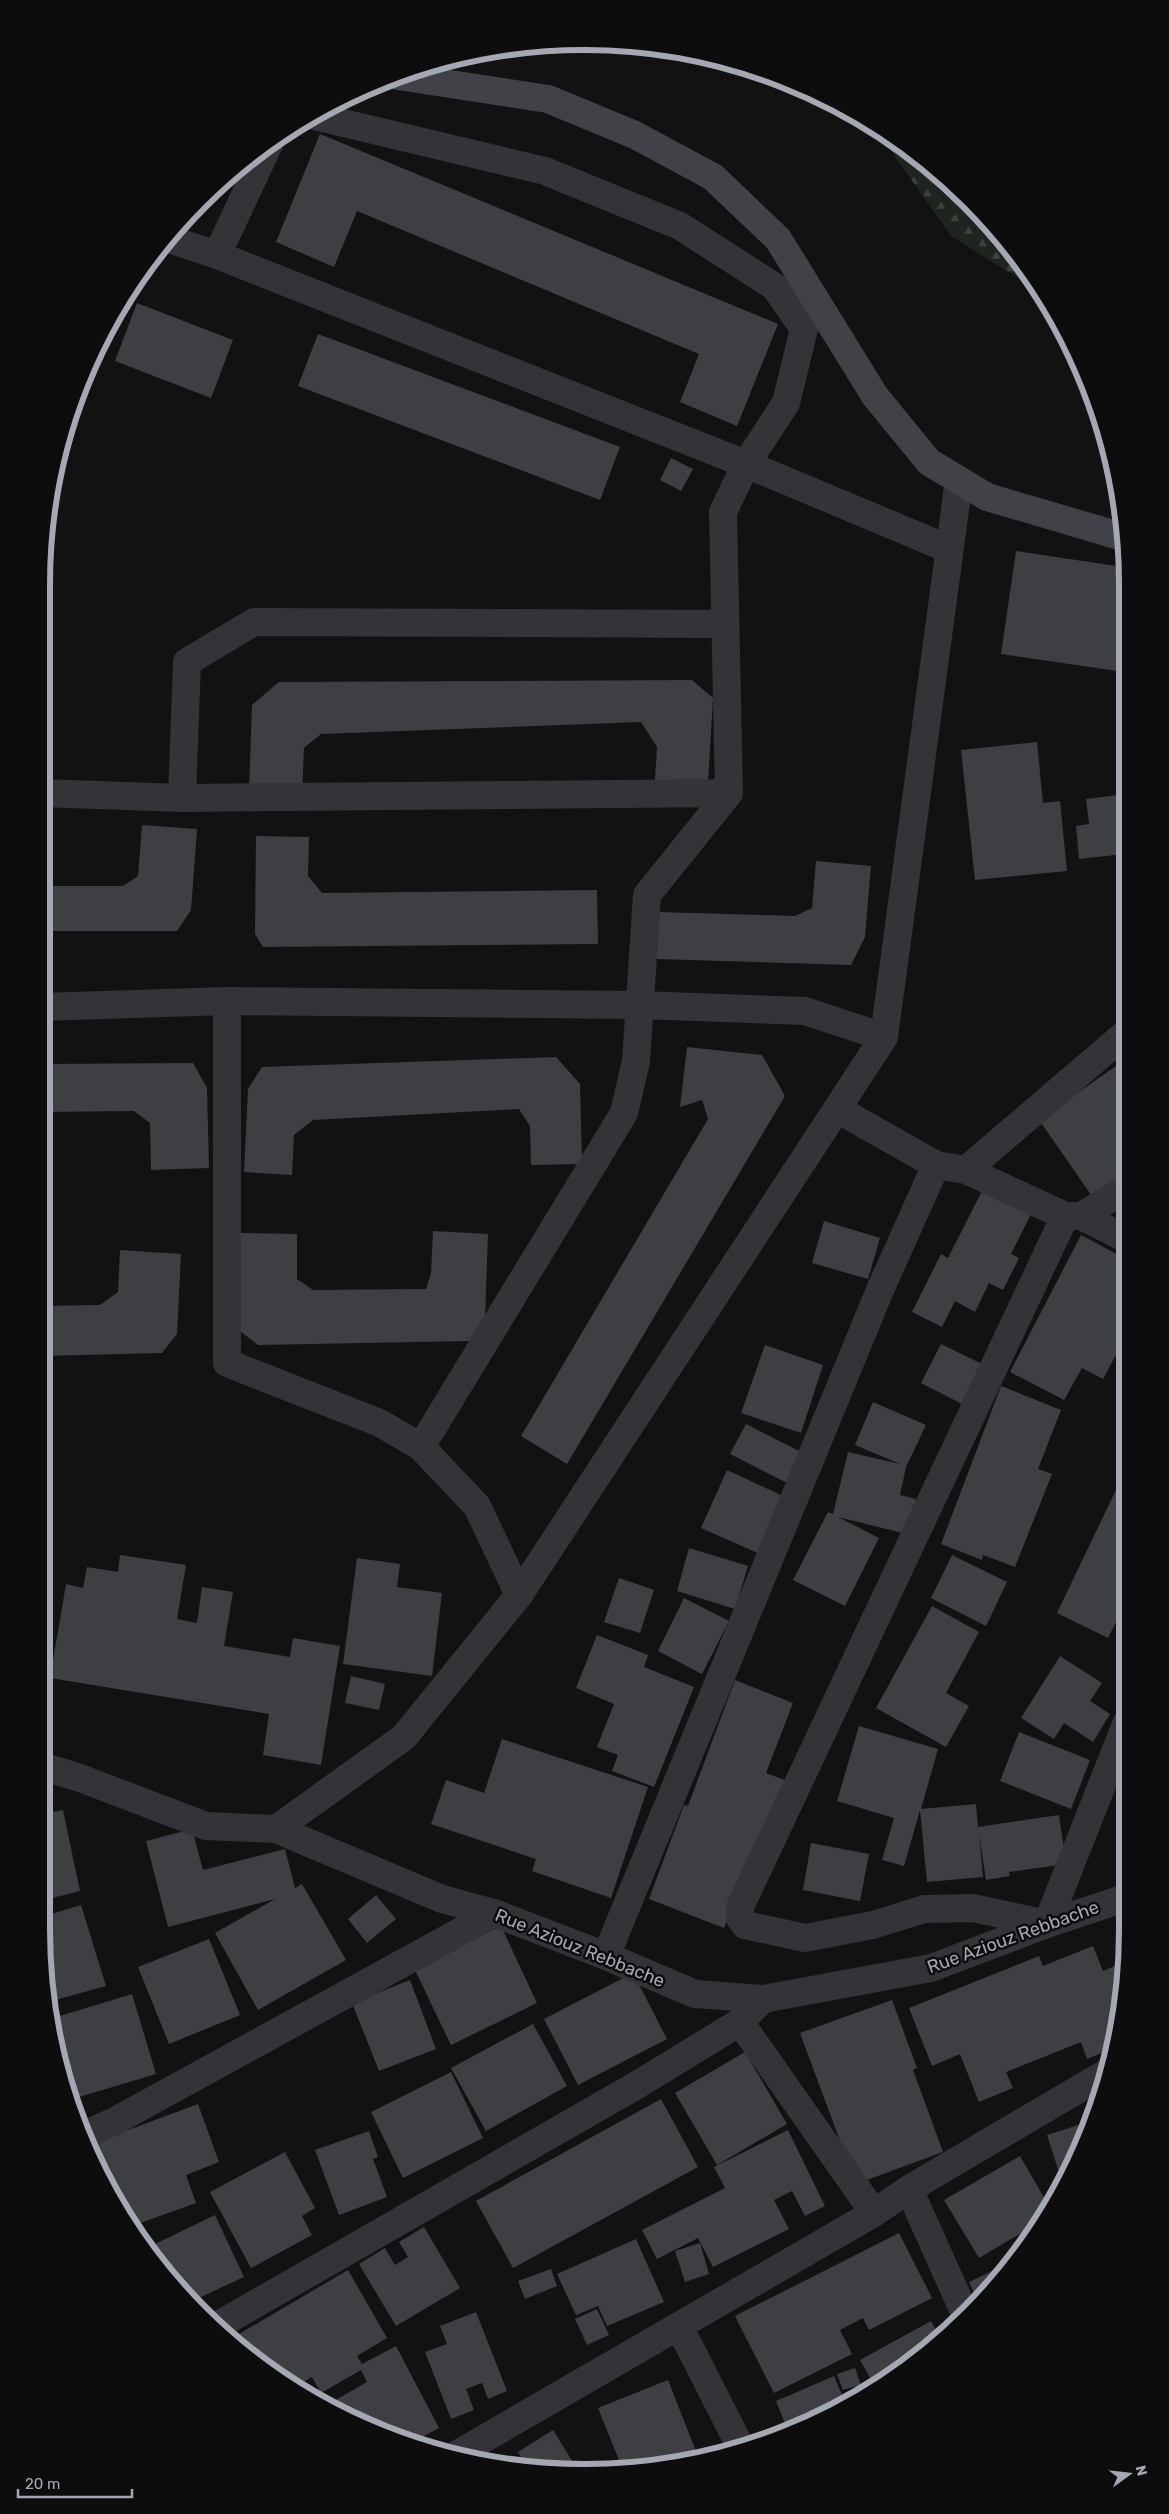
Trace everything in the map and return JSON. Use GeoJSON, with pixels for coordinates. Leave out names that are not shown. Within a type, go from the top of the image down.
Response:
{"type":"FeatureCollection","features":[{"type":"Feature","properties":{"kind":"main road"},"geometry":{"type":"LineString","coordinates":[[412,78],[548,99],[635,134],[713,176],[778,239],[875,396],[929,462],[987,497],[1116,535]]}},
{"type":"Feature","properties":{"kind":"street"},"geometry":{"type":"LineString","coordinates":[[324,118],[544,172],[680,226],[775,287],[804,329],[786,403],[746,464],[723,512],[729,793],[647,895],[636,1060],[624,1113],[422,1447]]}},
{"type":"Feature","properties":{"kind":"street"},"geometry":{"type":"LineString","coordinates":[[217,255],[263,157]]}},
{"type":"Feature","properties":{"kind":"street"},"geometry":{"type":"LineString","coordinates":[[175,241],[217,255],[746,464],[949,549]]}},
{"type":"Feature","properties":{"kind":"street"},"geometry":{"type":"LineString","coordinates":[[276,1829],[404,1737],[519,1595],[884,1036],[959,480]]}},
{"type":"Feature","properties":{"kind":"street"},"geometry":{"type":"LineString","coordinates":[[182,798],[187,662],[254,622],[725,624]]}},
{"type":"Feature","properties":{"kind":"street"},"geometry":{"type":"LineString","coordinates":[[50,793],[182,798],[729,793]]}},
{"type":"Feature","properties":{"kind":"street"},"geometry":{"type":"LineString","coordinates":[[50,1007],[227,1001],[640,1005],[805,1011],[884,1036]]}},
{"type":"Feature","properties":{"kind":"street"},"geometry":{"type":"LineString","coordinates":[[227,1001],[227,1363],[380,1423],[422,1447],[477,1506],[519,1595]]}},
{"type":"Feature","properties":{"kind":"street"},"geometry":{"type":"LineString","coordinates":[[966,1170],[1119,1039]]}},
{"type":"Feature","properties":{"kind":"street"},"geometry":{"type":"LineString","coordinates":[[837,1109],[936,1165],[966,1170],[1119,1235]]}},
{"type":"Feature","properties":{"kind":"street"},"geometry":{"type":"LineString","coordinates":[[606,1956],[876,1300],[936,1165]]}},
{"type":"Feature","properties":{"kind":"street"},"geometry":{"type":"LineString","coordinates":[[1119,1193],[1073,1216],[740,1907],[740,1918],[745,1925],[805,1938],[873,1925],[924,1909],[973,1908],[1047,1924],[1119,1742]]}},
{"type":"Feature","properties":{"kind":"street","name":"Rue Aziouz Rebbache"},"geometry":{"type":"LineString","coordinates":[[50,1769],[80,1778],[206,1826],[276,1829],[442,1899],[494,1913],[606,1956],[695,1994],[763,1999],[931,1968],[1047,1924],[1119,1900]]}},
{"type":"Feature","properties":{"kind":"street"},"geometry":{"type":"LineString","coordinates":[[90,2132],[115,2121],[494,1913]]}},
{"type":"Feature","properties":{"kind":"street"},"geometry":{"type":"LineString","coordinates":[[223,2322],[637,2085],[740,2022],[763,1999]]}},
{"type":"Feature","properties":{"kind":"street"},"geometry":{"type":"LineString","coordinates":[[740,2022],[874,2213]]}},
{"type":"Feature","properties":{"kind":"street"},"geometry":{"type":"LineString","coordinates":[[464,2450],[874,2213],[909,2189],[1098,2078]]}},
{"type":"Feature","properties":{"kind":"street"},"geometry":{"type":"LineString","coordinates":[[909,2189],[962,2307]]}},
{"type":"Feature","properties":{"kind":"street"},"geometry":{"type":"LineString","coordinates":[[679,2326],[738,2442]]}},
{"type":"Feature","properties":{"kind":"green space"},"geometry":{"type":"Polygon","coordinates":[[[886,143],[910,160],[962,207],[1009,259],[1025,282],[951,236],[886,143]]]}},
{"type":"Feature","properties":{"kind":"building"},"geometry":{"type":"Polygon","coordinates":[[[320,134],[778,324],[737,426],[680,402],[699,354],[357,211],[334,267],[276,242],[320,134]]]}},
{"type":"Feature","properties":{"kind":"building"},"geometry":{"type":"Polygon","coordinates":[[[137,303],[233,340],[211,398],[115,361],[137,303]]]}},
{"type":"Feature","properties":{"kind":"building"},"geometry":{"type":"Polygon","coordinates":[[[318,334],[620,447],[600,500],[298,386],[318,334]]]}},
{"type":"Feature","properties":{"kind":"building"},"geometry":{"type":"Polygon","coordinates":[[[671,458],[693,469],[681,491],[660,480],[671,458]]]}},
{"type":"Feature","properties":{"kind":"building"},"geometry":{"type":"Polygon","coordinates":[[[1016,551],[1118,566],[1119,671],[1001,654],[1016,551]]]}},
{"type":"Feature","properties":{"kind":"building"},"geometry":{"type":"Polygon","coordinates":[[[692,680],[713,698],[708,783],[655,780],[657,747],[641,722],[321,734],[304,748],[302,794],[249,792],[252,705],[279,682],[692,680]]]}},
{"type":"Feature","properties":{"kind":"building"},"geometry":{"type":"Polygon","coordinates":[[[1037,742],[1043,803],[1060,801],[1067,871],[975,880],[961,750],[1037,742]]]}},
{"type":"Feature","properties":{"kind":"building"},"geometry":{"type":"Polygon","coordinates":[[[1118,795],[1119,855],[1079,859],[1076,826],[1089,824],[1086,799],[1118,795]]]}},
{"type":"Feature","properties":{"kind":"building"},"geometry":{"type":"Polygon","coordinates":[[[142,825],[197,829],[191,910],[177,931],[50,931],[50,886],[123,886],[138,876],[142,825]]]}},
{"type":"Feature","properties":{"kind":"building"},"geometry":{"type":"Polygon","coordinates":[[[256,836],[309,837],[308,876],[322,893],[597,890],[598,944],[263,947],[255,934],[256,836]]]}},
{"type":"Feature","properties":{"kind":"building"},"geometry":{"type":"Polygon","coordinates":[[[816,861],[871,866],[865,937],[851,965],[656,959],[657,912],[795,916],[812,908],[816,861]]]}},
{"type":"Feature","properties":{"kind":"building"},"geometry":{"type":"Polygon","coordinates":[[[687,1047],[762,1055],[785,1096],[567,1464],[521,1436],[708,1119],[702,1100],[680,1107],[687,1047]]]}},
{"type":"Feature","properties":{"kind":"building"},"geometry":{"type":"Polygon","coordinates":[[[556,1057],[580,1084],[582,1164],[531,1165],[530,1126],[519,1109],[313,1120],[294,1135],[292,1175],[244,1172],[248,1089],[262,1067],[556,1057]]]}},
{"type":"Feature","properties":{"kind":"building"},"geometry":{"type":"Polygon","coordinates":[[[193,1063],[207,1088],[209,1168],[151,1170],[150,1123],[134,1111],[50,1112],[50,1064],[193,1063]]]}},
{"type":"Feature","properties":{"kind":"building"},"geometry":{"type":"Polygon","coordinates":[[[1116,1066],[1119,1070],[1119,1181],[1094,1199],[1039,1120],[1116,1066]]]}},
{"type":"Feature","properties":{"kind":"building"},"geometry":{"type":"Polygon","coordinates":[[[985,1185],[1033,1210],[1011,1254],[1019,1258],[1003,1290],[989,1283],[975,1312],[955,1301],[942,1327],[912,1312],[941,1254],[948,1258],[985,1185]]]}},
{"type":"Feature","properties":{"kind":"building"},"geometry":{"type":"Polygon","coordinates":[[[824,1221],[880,1238],[868,1279],[812,1263],[824,1221]]]}},
{"type":"Feature","properties":{"kind":"building"},"geometry":{"type":"Polygon","coordinates":[[[433,1231],[488,1234],[485,1319],[470,1341],[258,1345],[235,1327],[236,1233],[297,1234],[297,1279],[313,1290],[426,1289],[431,1273],[433,1231]]]}},
{"type":"Feature","properties":{"kind":"building"},"geometry":{"type":"Polygon","coordinates":[[[1081,1235],[1119,1255],[1119,1349],[1103,1379],[1082,1368],[1064,1400],[1010,1372],[1081,1235]]]}},
{"type":"Feature","properties":{"kind":"building"},"geometry":{"type":"Polygon","coordinates":[[[120,1250],[181,1254],[177,1334],[162,1353],[50,1356],[50,1306],[100,1305],[118,1292],[120,1250]]]}},
{"type":"Feature","properties":{"kind":"building"},"geometry":{"type":"Polygon","coordinates":[[[941,1344],[982,1364],[962,1404],[921,1383],[941,1344]]]}},
{"type":"Feature","properties":{"kind":"building"},"geometry":{"type":"Polygon","coordinates":[[[765,1345],[823,1365],[801,1433],[741,1413],[765,1345]]]}},
{"type":"Feature","properties":{"kind":"building"},"geometry":{"type":"Polygon","coordinates":[[[1001,1386],[1061,1410],[1038,1469],[1052,1474],[1015,1567],[983,1555],[982,1560],[941,1544],[1001,1386]]]}},
{"type":"Feature","properties":{"kind":"building"},"geometry":{"type":"Polygon","coordinates":[[[873,1402],[926,1425],[906,1467],[900,1495],[916,1499],[907,1534],[838,1517],[879,1538],[845,1606],[793,1580],[828,1512],[833,1514],[848,1452],[900,1464],[855,1445],[873,1402]]]}},
{"type":"Feature","properties":{"kind":"building"},"geometry":{"type":"Polygon","coordinates":[[[746,1424],[805,1454],[789,1484],[730,1454],[746,1424]]]}},
{"type":"Feature","properties":{"kind":"building"},"geometry":{"type":"Polygon","coordinates":[[[727,1470],[785,1497],[760,1554],[701,1528],[727,1470]]]}},
{"type":"Feature","properties":{"kind":"building"},"geometry":{"type":"Polygon","coordinates":[[[1119,1484],[1119,1616],[1108,1638],[1057,1613],[1119,1484]]]}},
{"type":"Feature","properties":{"kind":"building"},"geometry":{"type":"Polygon","coordinates":[[[689,1548],[748,1566],[735,1609],[677,1591],[689,1548]]]}},
{"type":"Feature","properties":{"kind":"building"},"geometry":{"type":"Polygon","coordinates":[[[120,1555],[186,1565],[177,1619],[197,1623],[202,1587],[233,1592],[224,1646],[290,1657],[293,1638],[340,1646],[321,1765],[263,1755],[269,1714],[50,1678],[66,1584],[83,1588],[87,1567],[118,1572],[120,1555]]]}},
{"type":"Feature","properties":{"kind":"building"},"geometry":{"type":"Polygon","coordinates":[[[952,1555],[1007,1582],[986,1626],[931,1598],[952,1555]]]}},
{"type":"Feature","properties":{"kind":"building"},"geometry":{"type":"Polygon","coordinates":[[[357,1558],[400,1564],[397,1587],[442,1593],[432,1676],[343,1664],[357,1558]]]}},
{"type":"Feature","properties":{"kind":"building"},"geometry":{"type":"Polygon","coordinates":[[[619,1578],[654,1590],[640,1633],[604,1622],[619,1578]]]}},
{"type":"Feature","properties":{"kind":"building"},"geometry":{"type":"Polygon","coordinates":[[[684,1598],[729,1621],[702,1674],[658,1651],[684,1598]]]}},
{"type":"Feature","properties":{"kind":"building"},"geometry":{"type":"Polygon","coordinates":[[[932,1606],[979,1632],[946,1693],[969,1706],[946,1747],[876,1708],[932,1606]]]}},
{"type":"Feature","properties":{"kind":"building"},"geometry":{"type":"Polygon","coordinates":[[[597,1635],[648,1655],[644,1667],[694,1687],[654,1787],[612,1771],[618,1755],[597,1747],[614,1704],[576,1688],[597,1635]]]}},
{"type":"Feature","properties":{"kind":"building"},"geometry":{"type":"Polygon","coordinates":[[[1060,1656],[1102,1683],[1090,1701],[1110,1714],[1093,1742],[1064,1723],[1054,1739],[1021,1718],[1060,1656]]]}},
{"type":"Feature","properties":{"kind":"building"},"geometry":{"type":"Polygon","coordinates":[[[351,1676],[385,1684],[379,1710],[345,1703],[351,1676]]]}},
{"type":"Feature","properties":{"kind":"building"},"geometry":{"type":"Polygon","coordinates":[[[735,1680],[793,1703],[766,1773],[787,1781],[759,1836],[724,1928],[649,1899],[684,1805],[688,1806],[735,1680]]]}},
{"type":"Feature","properties":{"kind":"building"},"geometry":{"type":"Polygon","coordinates":[[[859,1726],[938,1749],[921,1809],[976,1804],[978,1827],[1059,1815],[1066,1864],[1009,1872],[1010,1876],[986,1880],[979,1833],[983,1877],[927,1882],[920,1810],[904,1866],[882,1860],[894,1818],[837,1801],[859,1726]]]}},
{"type":"Feature","properties":{"kind":"building"},"geometry":{"type":"Polygon","coordinates":[[[1019,1732],[1090,1760],[1071,1809],[1000,1781],[1019,1732]]]}},
{"type":"Feature","properties":{"kind":"building"},"geometry":{"type":"Polygon","coordinates":[[[502,1739],[648,1787],[611,1898],[532,1871],[536,1859],[431,1824],[446,1780],[484,1793],[502,1739]]]}},
{"type":"Feature","properties":{"kind":"building"},"geometry":{"type":"Polygon","coordinates":[[[63,1810],[80,1891],[50,1898],[50,1812],[63,1810]]]}},
{"type":"Feature","properties":{"kind":"building"},"geometry":{"type":"Polygon","coordinates":[[[192,1829],[203,1870],[285,1849],[295,1888],[302,1884],[346,1960],[258,2010],[215,1933],[275,1899],[168,1927],[146,1841],[192,1829]]]}},
{"type":"Feature","properties":{"kind":"building"},"geometry":{"type":"Polygon","coordinates":[[[811,1843],[869,1854],[860,1901],[803,1890],[811,1843]]]}},
{"type":"Feature","properties":{"kind":"building"},"geometry":{"type":"Polygon","coordinates":[[[376,1895],[396,1919],[367,1943],[348,1919],[376,1895]]]}},
{"type":"Feature","properties":{"kind":"building"},"geometry":{"type":"Polygon","coordinates":[[[81,1905],[106,1986],[55,2000],[51,1964],[50,1914],[81,1905]]]}},
{"type":"Feature","properties":{"kind":"building"},"geometry":{"type":"Polygon","coordinates":[[[501,1926],[537,2003],[451,2045],[414,1968],[501,1926]]]}},
{"type":"Feature","properties":{"kind":"building"},"geometry":{"type":"Polygon","coordinates":[[[209,1939],[240,2015],[169,2044],[138,1967],[209,1939]]]}},
{"type":"Feature","properties":{"kind":"building"},"geometry":{"type":"Polygon","coordinates":[[[1093,1946],[1103,1971],[1118,1965],[1105,2052],[1087,2059],[1081,2042],[1006,2072],[1013,2088],[979,2102],[960,2054],[932,2066],[909,2008],[1039,1956],[1043,1966],[1093,1946]]]}},
{"type":"Feature","properties":{"kind":"building"},"geometry":{"type":"Polygon","coordinates":[[[633,1973],[667,2039],[578,2085],[544,2019],[633,1973]]]}},
{"type":"Feature","properties":{"kind":"building"},"geometry":{"type":"Polygon","coordinates":[[[410,1980],[436,2049],[379,2071],[352,2003],[410,1980]]]}},
{"type":"Feature","properties":{"kind":"building"},"geometry":{"type":"Polygon","coordinates":[[[132,1994],[156,2074],[77,2098],[68,2068],[58,2017],[132,1994]]]}},
{"type":"Feature","properties":{"kind":"building"},"geometry":{"type":"Polygon","coordinates":[[[892,2000],[917,2068],[913,2070],[943,2152],[856,2184],[800,2033],[892,2000]]]}},
{"type":"Feature","properties":{"kind":"building"},"geometry":{"type":"Polygon","coordinates":[[[533,2024],[567,2086],[486,2131],[451,2068],[533,2024]]]}},
{"type":"Feature","properties":{"kind":"building"},"geometry":{"type":"Polygon","coordinates":[[[745,2052],[787,2124],[717,2165],[675,2093],[745,2052]]]}},
{"type":"Feature","properties":{"kind":"building"},"geometry":{"type":"Polygon","coordinates":[[[451,2072],[483,2138],[403,2178],[371,2112],[451,2072]]]}},
{"type":"Feature","properties":{"kind":"building"},"geometry":{"type":"Polygon","coordinates":[[[661,2099],[698,2167],[513,2268],[476,2201],[661,2099]]]}},
{"type":"Feature","properties":{"kind":"building"},"geometry":{"type":"Polygon","coordinates":[[[198,2104],[219,2162],[186,2175],[196,2203],[139,2224],[105,2166],[96,2142],[198,2104]]]}},
{"type":"Feature","properties":{"kind":"building"},"geometry":{"type":"Polygon","coordinates":[[[1082,2124],[1060,2174],[1047,2135],[1082,2124]]]}},
{"type":"Feature","properties":{"kind":"building"},"geometry":{"type":"Polygon","coordinates":[[[788,2130],[825,2206],[805,2216],[792,2191],[774,2200],[789,2229],[713,2267],[698,2238],[657,2259],[642,2230],[725,2188],[714,2167],[788,2130]]]}},
{"type":"Feature","properties":{"kind":"building"},"geometry":{"type":"Polygon","coordinates":[[[369,2131],[378,2157],[373,2159],[387,2197],[339,2215],[315,2150],[369,2131]]]}},
{"type":"Feature","properties":{"kind":"building"},"geometry":{"type":"Polygon","coordinates":[[[285,2152],[315,2208],[302,2216],[312,2235],[251,2268],[210,2192],[285,2152]]]}},
{"type":"Feature","properties":{"kind":"building"},"geometry":{"type":"Polygon","coordinates":[[[1020,2156],[1045,2200],[1026,2230],[979,2258],[944,2200],[1020,2156]]]}},
{"type":"Feature","properties":{"kind":"building"},"geometry":{"type":"Polygon","coordinates":[[[215,2215],[244,2277],[198,2298],[160,2255],[155,2244],[215,2215]]]}},
{"type":"Feature","properties":{"kind":"building"},"geometry":{"type":"Polygon","coordinates":[[[424,2227],[460,2288],[396,2326],[359,2264],[385,2248],[395,2265],[408,2257],[399,2242],[424,2227]]]}},
{"type":"Feature","properties":{"kind":"building"},"geometry":{"type":"Polygon","coordinates":[[[899,2233],[932,2298],[869,2330],[863,2318],[840,2330],[852,2354],[774,2393],[735,2316],[899,2233]]]}},
{"type":"Feature","properties":{"kind":"building"},"geometry":{"type":"Polygon","coordinates":[[[636,2239],[664,2302],[607,2326],[598,2306],[576,2315],[557,2274],[636,2239]]]}},
{"type":"Feature","properties":{"kind":"building"},"geometry":{"type":"Polygon","coordinates":[[[700,2243],[709,2274],[685,2282],[675,2251],[700,2243]]]}},
{"type":"Feature","properties":{"kind":"building"},"geometry":{"type":"Polygon","coordinates":[[[998,2268],[974,2294],[969,2282],[998,2268]]]}},
{"type":"Feature","properties":{"kind":"building"},"geometry":{"type":"Polygon","coordinates":[[[551,2269],[557,2286],[525,2299],[518,2281],[551,2269]]]}},
{"type":"Feature","properties":{"kind":"building"},"geometry":{"type":"Polygon","coordinates":[[[348,2270],[387,2338],[357,2356],[362,2364],[396,2346],[439,2428],[420,2438],[348,2409],[334,2401],[367,2382],[361,2370],[321,2393],[312,2377],[302,2383],[259,2354],[237,2335],[348,2270]]]}},
{"type":"Feature","properties":{"kind":"building"},"geometry":{"type":"Polygon","coordinates":[[[597,2309],[609,2335],[587,2345],[575,2319],[597,2309]]]}},
{"type":"Feature","properties":{"kind":"building"},"geometry":{"type":"Polygon","coordinates":[[[476,2312],[507,2391],[488,2399],[482,2383],[466,2389],[474,2410],[451,2419],[425,2352],[447,2344],[440,2326],[476,2312]]]}},
{"type":"Feature","properties":{"kind":"building"},"geometry":{"type":"Polygon","coordinates":[[[931,2321],[937,2331],[910,2354],[871,2380],[860,2360],[931,2321]]]}},
{"type":"Feature","properties":{"kind":"building"},"geometry":{"type":"Polygon","coordinates":[[[855,2368],[861,2385],[843,2390],[837,2374],[855,2368]]]}},
{"type":"Feature","properties":{"kind":"building"},"geometry":{"type":"Polygon","coordinates":[[[834,2376],[842,2395],[858,2389],[821,2409],[785,2424],[776,2401],[834,2376]]]}},
{"type":"Feature","properties":{"kind":"building"},"geometry":{"type":"Polygon","coordinates":[[[668,2380],[696,2452],[620,2463],[598,2408],[668,2380]]]}},
{"type":"Feature","properties":{"kind":"building"},"geometry":{"type":"Polygon","coordinates":[[[553,2430],[574,2464],[523,2460],[518,2452],[553,2430]]]}}]}
